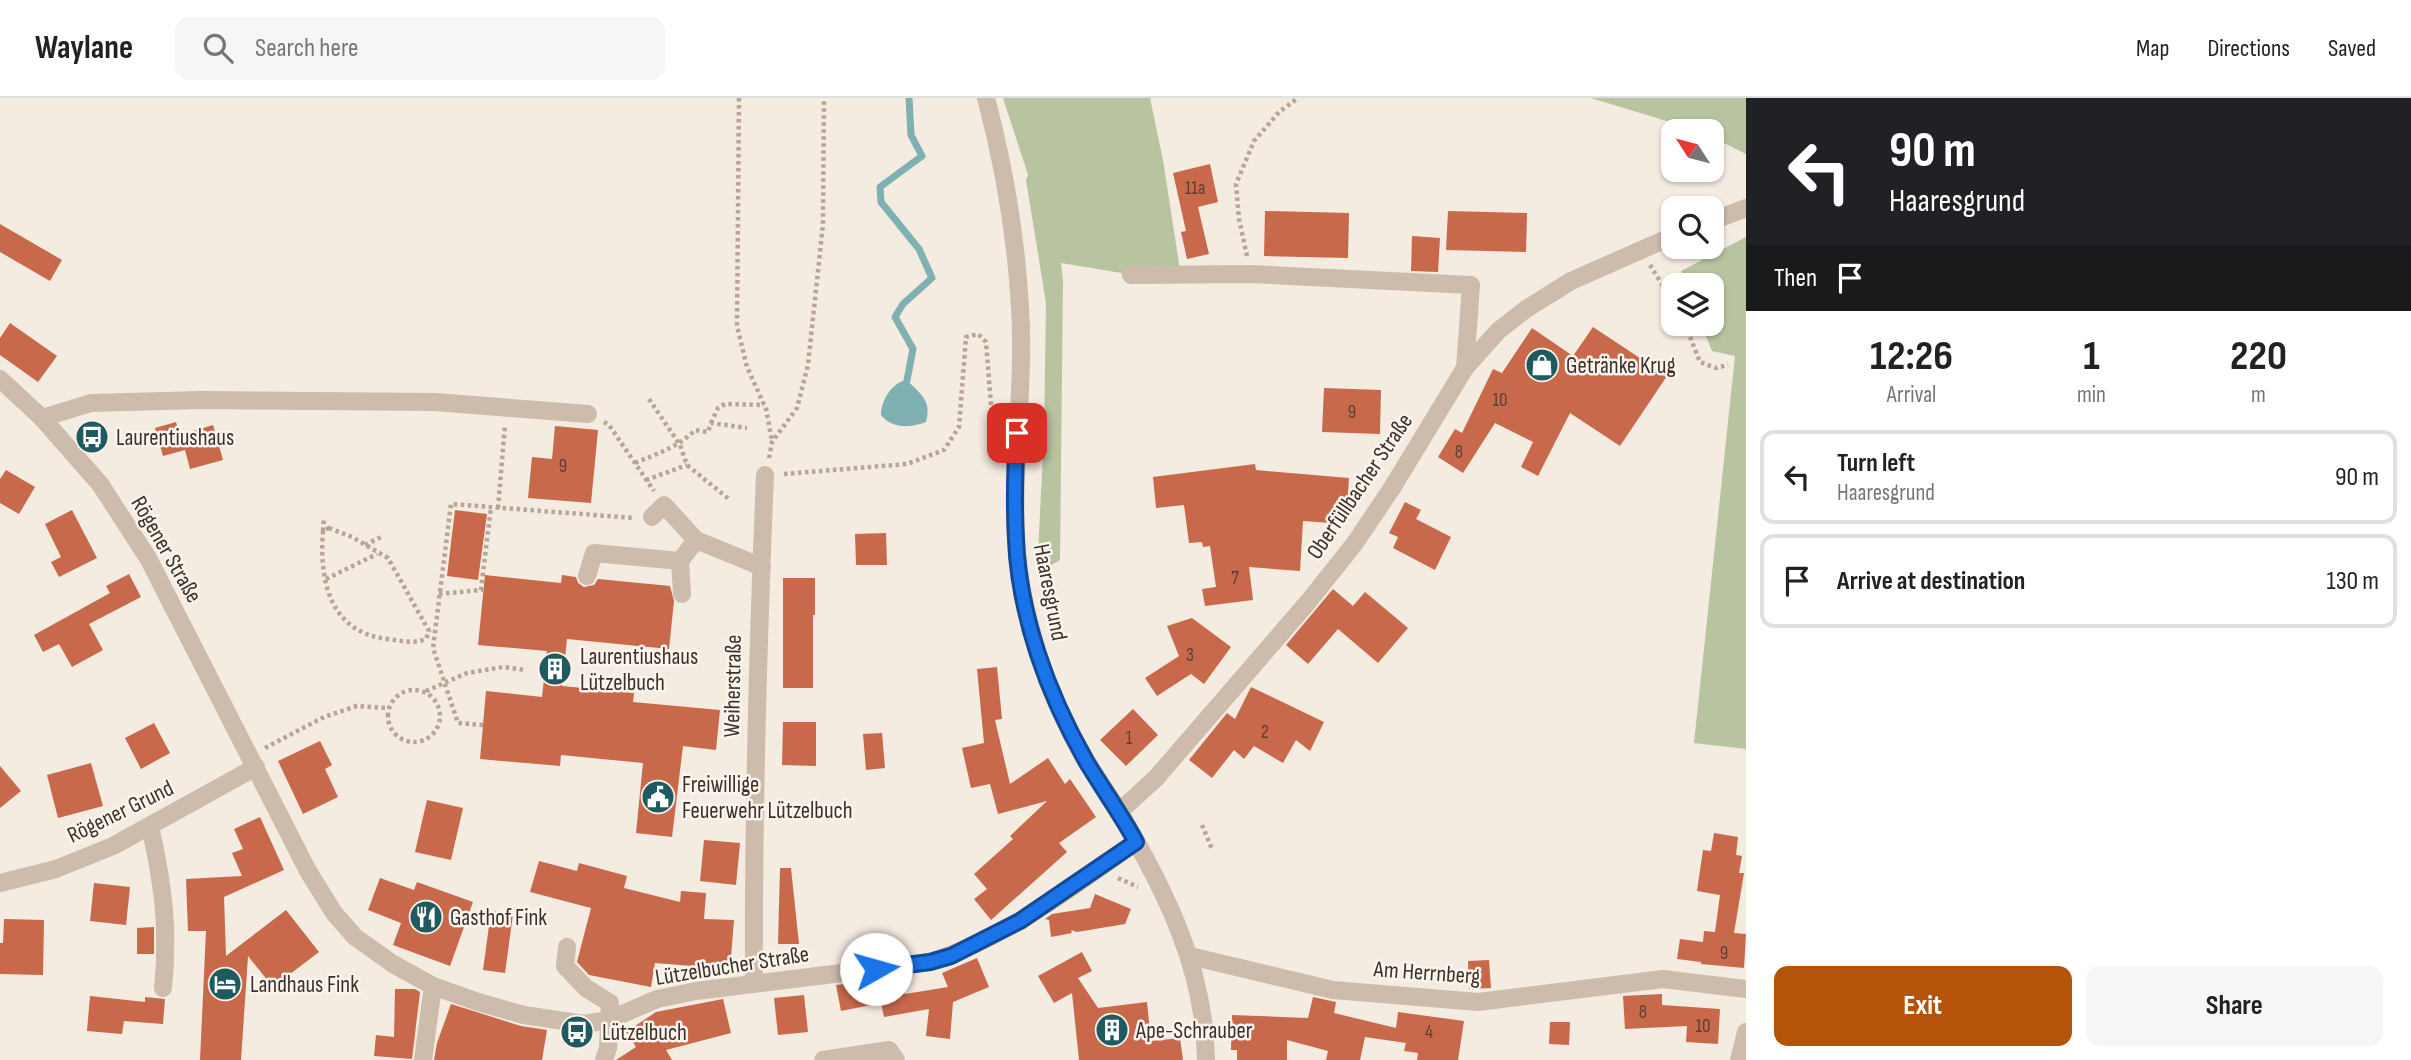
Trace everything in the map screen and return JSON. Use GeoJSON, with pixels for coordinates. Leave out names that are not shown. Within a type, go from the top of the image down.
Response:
{"type":"FeatureCollection","features":[{"type":"Feature","properties":{"kind":"street","name":"Haaresgrund"},"geometry":{"type":"LineString","coordinates":[[986,98],[997,141],[1011,220],[1020,307],[1016,542],[1025,605],[1038,656],[1065,719],[1086,761],[1119,812],[1169,902],[1190,956],[1206,1060]]}},
{"type":"Feature","properties":{"kind":"street"},"geometry":{"type":"LineString","coordinates":[[1724,216],[1746,208]]}},
{"type":"Feature","properties":{"kind":"street","name":"Oberfüllbacher Straße"},"geometry":{"type":"LineString","coordinates":[[1119,812],[1156,778],[1308,602],[1355,543],[1465,368],[1498,331],[1571,281],[1661,241]]}},
{"type":"Feature","properties":{"kind":"street"},"geometry":{"type":"LineString","coordinates":[[1130,275],[1252,274],[1471,285],[1465,368]]}},
{"type":"Feature","properties":{"kind":"street","name":"Rögener Straße"},"geometry":{"type":"LineString","coordinates":[[0,380],[42,418],[100,484],[148,558],[253,761]]}},
{"type":"Feature","properties":{"kind":"street"},"geometry":{"type":"LineString","coordinates":[[42,418],[91,403],[201,400],[435,402],[588,414]]}},
{"type":"Feature","properties":{"kind":"street","name":"Weiherstraße"},"geometry":{"type":"LineString","coordinates":[[754,983],[754,776],[765,475]]}},
{"type":"Feature","properties":{"kind":"street"},"geometry":{"type":"LineString","coordinates":[[658,511],[696,540],[762,566]]}},
{"type":"Feature","properties":{"kind":"street"},"geometry":{"type":"LineString","coordinates":[[682,594],[680,561],[696,540]]}},
{"type":"Feature","properties":{"kind":"street"},"geometry":{"type":"LineString","coordinates":[[587,576],[594,553],[680,561]]}},
{"type":"Feature","properties":{"kind":"street","name":"Rögener Grund"},"geometry":{"type":"LineString","coordinates":[[0,883],[56,869],[113,846],[150,826],[253,761]]}},
{"type":"Feature","properties":{"kind":"street","name":"Lützelbucher Straße"},"geometry":{"type":"LineString","coordinates":[[253,761],[308,871],[334,913],[355,937],[393,964],[433,986],[524,1015],[583,1024],[609,1020],[657,999],[754,983],[930,962],[951,956],[1020,921],[1136,842]]}},
{"type":"Feature","properties":{"kind":"street"},"geometry":{"type":"LineString","coordinates":[[150,826],[161,876],[166,920],[163,988]]}},
{"type":"Feature","properties":{"kind":"street"},"geometry":{"type":"LineString","coordinates":[[567,947],[565,966],[586,988],[610,1003],[608,1048],[604,1060]]}},
{"type":"Feature","properties":{"kind":"street","name":"Am Herrnberg"},"geometry":{"type":"LineString","coordinates":[[1190,956],[1333,990],[1478,1002],[1663,979],[1746,989]]}},
{"type":"Feature","properties":{"kind":"street"},"geometry":{"type":"LineString","coordinates":[[423,1060],[433,986]]}},
{"type":"Feature","properties":{"kind":"street"},"geometry":{"type":"LineString","coordinates":[[1739,1060],[1746,1032]]}},
{"type":"Feature","properties":{"kind":"street"},"geometry":{"type":"LineString","coordinates":[[823,1060],[889,1050],[896,1060]]}},
{"type":"Feature","properties":{"kind":"path"},"geometry":{"type":"LineString","coordinates":[[738,98],[737,326],[747,368],[764,405],[772,442],[765,475],[907,464],[944,450],[959,427],[966,337],[978,334],[986,342],[995,443],[1016,457]]}},
{"type":"Feature","properties":{"kind":"path"},"geometry":{"type":"LineString","coordinates":[[772,442],[797,408],[808,365],[823,224],[824,98]]}},
{"type":"Feature","properties":{"kind":"path"},"geometry":{"type":"LineString","coordinates":[[1252,274],[1239,219],[1236,184],[1254,141],[1279,112],[1298,98]]}},
{"type":"Feature","properties":{"kind":"path"},"geometry":{"type":"LineString","coordinates":[[1640,250],[1661,283]]}},
{"type":"Feature","properties":{"kind":"path"},"geometry":{"type":"LineString","coordinates":[[1690,336],[1700,362],[1716,369],[1728,365]]}},
{"type":"Feature","properties":{"kind":"path"},"geometry":{"type":"LineString","coordinates":[[649,399],[680,445],[687,465],[730,500]]}},
{"type":"Feature","properties":{"kind":"path"},"geometry":{"type":"LineString","coordinates":[[635,463],[680,445],[695,430],[708,432],[718,408],[725,404],[764,405]]}},
{"type":"Feature","properties":{"kind":"path"},"geometry":{"type":"LineString","coordinates":[[498,508],[507,408]]}},
{"type":"Feature","properties":{"kind":"path"},"geometry":{"type":"LineString","coordinates":[[483,725],[458,723],[433,648],[432,632],[451,504],[632,519],[658,511],[646,480],[609,425],[588,414]]}},
{"type":"Feature","properties":{"kind":"path"},"geometry":{"type":"LineString","coordinates":[[711,424],[747,428]]}},
{"type":"Feature","properties":{"kind":"path"},"geometry":{"type":"LineString","coordinates":[[646,480],[687,465]]}},
{"type":"Feature","properties":{"kind":"path"},"geometry":{"type":"LineString","coordinates":[[439,594],[481,590],[491,507]]}},
{"type":"Feature","properties":{"kind":"path"},"geometry":{"type":"LineString","coordinates":[[324,518],[321,554],[331,602],[341,617],[374,638],[417,643],[432,632]]}},
{"type":"Feature","properties":{"kind":"path"},"geometry":{"type":"LineString","coordinates":[[323,531],[329,528],[352,537],[388,558],[432,632]]}},
{"type":"Feature","properties":{"kind":"path"},"geometry":{"type":"LineString","coordinates":[[365,545],[381,537]]}},
{"type":"Feature","properties":{"kind":"path"},"geometry":{"type":"LineString","coordinates":[[326,579],[377,554]]}},
{"type":"Feature","properties":{"kind":"path"},"geometry":{"type":"LineString","coordinates":[[425,691],[438,704],[439,726],[428,739],[409,743],[390,730],[387,708],[401,691],[425,691],[467,673],[503,667],[526,670]]}},
{"type":"Feature","properties":{"kind":"path"},"geometry":{"type":"LineString","coordinates":[[253,761],[324,717],[357,706],[387,708]]}},
{"type":"Feature","properties":{"kind":"path"},"geometry":{"type":"LineString","coordinates":[[1202,825],[1212,849]]}},
{"type":"Feature","properties":{"kind":"path"},"geometry":{"type":"LineString","coordinates":[[1098,869],[1169,902]]}},
{"type":"Feature","properties":{"kind":"green space"},"geometry":{"type":"Polygon","coordinates":[[[1003,98],[1150,98],[1163,160],[1182,283],[1061,263],[1060,560],[1043,570],[1038,553],[1044,433],[1046,303],[1026,180],[1028,175],[1003,98]]]}},
{"type":"Feature","properties":{"kind":"green space"},"geometry":{"type":"Polygon","coordinates":[[[1591,98],[1746,98],[1746,154],[1724,143],[1724,119],[1661,119],[1591,98]]]}},
{"type":"Feature","properties":{"kind":"green space"},"geometry":{"type":"Polygon","coordinates":[[[1746,237],[1746,749],[1694,743],[1735,356],[1712,351],[1706,336],[1724,336],[1724,273],[1681,271],[1704,259],[1724,259],[1724,249],[1746,237]]]}},
{"type":"Feature","properties":{"kind":"water"},"geometry":{"type":"Polygon","coordinates":[[[907,380],[924,398],[928,408],[926,422],[896,425],[885,420],[881,415],[882,410],[885,398],[892,388],[907,380]]]}},
{"type":"Feature","properties":{"kind":"building"},"geometry":{"type":"Polygon","coordinates":[[[1210,164],[1218,202],[1198,207],[1209,254],[1187,259],[1181,232],[1186,231],[1173,173],[1210,164]]]}},
{"type":"Feature","properties":{"kind":"building"},"geometry":{"type":"Polygon","coordinates":[[[1265,211],[1349,213],[1348,258],[1264,256],[1265,211]]]}},
{"type":"Feature","properties":{"kind":"building"},"geometry":{"type":"Polygon","coordinates":[[[1448,211],[1527,213],[1526,252],[1446,250],[1448,211]]]}},
{"type":"Feature","properties":{"kind":"building"},"geometry":{"type":"Polygon","coordinates":[[[0,224],[62,260],[50,281],[0,252],[0,224]]]}},
{"type":"Feature","properties":{"kind":"building"},"geometry":{"type":"Polygon","coordinates":[[[1412,236],[1440,238],[1438,272],[1411,271],[1412,236]]]}},
{"type":"Feature","properties":{"kind":"building"},"geometry":{"type":"Polygon","coordinates":[[[10,323],[57,356],[38,382],[0,355],[0,338],[10,323]]]}},
{"type":"Feature","properties":{"kind":"building"},"geometry":{"type":"Polygon","coordinates":[[[1593,327],[1667,376],[1620,446],[1570,413],[1538,476],[1521,467],[1533,442],[1495,423],[1463,473],[1438,457],[1455,429],[1462,433],[1493,369],[1502,373],[1532,328],[1573,356],[1593,327]]]}},
{"type":"Feature","properties":{"kind":"building"},"geometry":{"type":"Polygon","coordinates":[[[1324,388],[1381,390],[1380,434],[1322,432],[1324,388]]]}},
{"type":"Feature","properties":{"kind":"building"},"geometry":{"type":"Polygon","coordinates":[[[176,422],[180,435],[213,425],[223,460],[190,469],[185,450],[163,456],[155,428],[176,422]]]}},
{"type":"Feature","properties":{"kind":"building"},"geometry":{"type":"Polygon","coordinates":[[[555,426],[598,430],[591,503],[528,498],[532,457],[552,459],[555,426]]]}},
{"type":"Feature","properties":{"kind":"building"},"geometry":{"type":"Polygon","coordinates":[[[1255,464],[1256,470],[1349,478],[1346,524],[1303,521],[1300,571],[1249,567],[1253,600],[1205,606],[1202,589],[1216,587],[1210,546],[1203,547],[1202,542],[1189,543],[1184,505],[1156,508],[1153,477],[1255,464]]]}},
{"type":"Feature","properties":{"kind":"building"},"geometry":{"type":"Polygon","coordinates":[[[6,470],[35,487],[19,514],[0,503],[0,479],[6,470]]]}},
{"type":"Feature","properties":{"kind":"building"},"geometry":{"type":"Polygon","coordinates":[[[1405,502],[1421,510],[1416,519],[1451,537],[1435,570],[1393,548],[1398,537],[1389,533],[1405,502]]]}},
{"type":"Feature","properties":{"kind":"building"},"geometry":{"type":"Polygon","coordinates":[[[72,510],[97,558],[59,577],[51,562],[61,557],[45,524],[72,510]]]}},
{"type":"Feature","properties":{"kind":"building"},"geometry":{"type":"Polygon","coordinates":[[[455,510],[487,514],[478,580],[447,576],[455,510]]]}},
{"type":"Feature","properties":{"kind":"building"},"geometry":{"type":"Polygon","coordinates":[[[886,533],[887,565],[856,565],[855,534],[886,533]]]}},
{"type":"Feature","properties":{"kind":"building"},"geometry":{"type":"Polygon","coordinates":[[[129,574],[141,597],[89,624],[103,650],[72,667],[59,644],[43,652],[34,635],[110,593],[106,586],[129,574]]]}},
{"type":"Feature","properties":{"kind":"building","name":"Laurentiushaus Lützelbuch"},"geometry":{"type":"Polygon","coordinates":[[[485,575],[561,583],[562,575],[576,577],[578,583],[584,587],[594,585],[598,579],[670,586],[674,601],[669,649],[567,639],[562,686],[634,693],[633,702],[720,710],[716,750],[683,746],[672,837],[636,833],[643,763],[561,755],[560,766],[480,759],[486,691],[542,697],[547,651],[478,645],[485,575]]]}},
{"type":"Feature","properties":{"kind":"building"},"geometry":{"type":"Polygon","coordinates":[[[783,578],[815,578],[813,688],[783,688],[783,578]]]}},
{"type":"Feature","properties":{"kind":"building"},"geometry":{"type":"Polygon","coordinates":[[[1333,589],[1353,606],[1365,592],[1408,628],[1378,663],[1338,629],[1308,664],[1286,645],[1333,589]]]}},
{"type":"Feature","properties":{"kind":"building"},"geometry":{"type":"Polygon","coordinates":[[[1192,618],[1231,647],[1204,684],[1191,674],[1157,696],[1145,678],[1179,656],[1167,626],[1192,618]]]}},
{"type":"Feature","properties":{"kind":"building"},"geometry":{"type":"Polygon","coordinates":[[[997,667],[1002,719],[995,720],[1010,784],[1048,758],[1065,784],[1070,779],[1096,817],[1059,843],[1067,852],[991,920],[974,899],[987,889],[974,874],[1013,839],[1010,836],[1047,801],[998,814],[990,784],[971,788],[962,748],[984,743],[977,669],[997,667]]]}},
{"type":"Feature","properties":{"kind":"building"},"geometry":{"type":"Polygon","coordinates":[[[1251,687],[1324,722],[1310,751],[1296,740],[1283,763],[1254,746],[1244,759],[1234,750],[1212,778],[1189,760],[1227,713],[1235,719],[1251,687]]]}},
{"type":"Feature","properties":{"kind":"building"},"geometry":{"type":"Polygon","coordinates":[[[1133,709],[1158,735],[1126,766],[1100,740],[1133,709]]]}},
{"type":"Feature","properties":{"kind":"building"},"geometry":{"type":"Polygon","coordinates":[[[783,722],[816,722],[816,766],[782,765],[783,722]]]}},
{"type":"Feature","properties":{"kind":"building"},"geometry":{"type":"Polygon","coordinates":[[[154,723],[170,753],[141,769],[125,738],[154,723]]]}},
{"type":"Feature","properties":{"kind":"building"},"geometry":{"type":"Polygon","coordinates":[[[882,733],[885,768],[866,770],[863,734],[882,733]]]}},
{"type":"Feature","properties":{"kind":"building"},"geometry":{"type":"Polygon","coordinates":[[[320,741],[332,765],[325,769],[338,797],[303,814],[278,761],[320,741]]]}},
{"type":"Feature","properties":{"kind":"building"},"geometry":{"type":"Polygon","coordinates":[[[91,763],[103,806],[58,818],[47,775],[91,763]]]}},
{"type":"Feature","properties":{"kind":"building"},"geometry":{"type":"Polygon","coordinates":[[[0,766],[21,791],[0,808],[0,766]]]}},
{"type":"Feature","properties":{"kind":"building"},"geometry":{"type":"Polygon","coordinates":[[[427,800],[463,808],[451,860],[415,852],[427,800]]]}},
{"type":"Feature","properties":{"kind":"building","name":"Landhaus Fink"},"geometry":{"type":"Polygon","coordinates":[[[260,817],[284,870],[224,897],[226,956],[286,910],[319,952],[273,987],[248,956],[241,1060],[200,1060],[206,931],[188,931],[186,879],[242,876],[232,853],[243,849],[234,829],[260,817]]]}},
{"type":"Feature","properties":{"kind":"building"},"geometry":{"type":"Polygon","coordinates":[[[1714,833],[1738,837],[1736,855],[1742,856],[1739,873],[1744,873],[1734,933],[1746,934],[1744,968],[1677,959],[1680,939],[1703,942],[1704,931],[1715,932],[1720,895],[1697,891],[1703,850],[1711,851],[1714,833]]]}},
{"type":"Feature","properties":{"kind":"building"},"geometry":{"type":"Polygon","coordinates":[[[704,840],[740,843],[736,885],[700,881],[704,840]]]}},
{"type":"Feature","properties":{"kind":"building"},"geometry":{"type":"Polygon","coordinates":[[[539,861],[577,871],[579,863],[627,876],[624,888],[680,902],[681,891],[706,893],[704,919],[734,920],[730,969],[655,963],[651,987],[589,975],[577,962],[591,908],[530,892],[539,861]]]}},
{"type":"Feature","properties":{"kind":"building"},"geometry":{"type":"Polygon","coordinates":[[[780,868],[791,868],[799,944],[778,944],[780,868]]]}},
{"type":"Feature","properties":{"kind":"building","name":"Gasthof Fink"},"geometry":{"type":"Polygon","coordinates":[[[380,878],[414,890],[417,882],[473,902],[450,966],[393,945],[401,923],[368,910],[380,878]]]}},
{"type":"Feature","properties":{"kind":"building"},"geometry":{"type":"Polygon","coordinates":[[[94,883],[130,887],[126,925],[90,921],[94,883]]]}},
{"type":"Feature","properties":{"kind":"building"},"geometry":{"type":"Polygon","coordinates":[[[1095,894],[1131,909],[1125,924],[1077,932],[1071,930],[1072,933],[1051,937],[1049,920],[1045,919],[1052,914],[1090,908],[1095,894]]]}},
{"type":"Feature","properties":{"kind":"building"},"geometry":{"type":"Polygon","coordinates":[[[491,911],[513,914],[505,973],[483,970],[491,911]]]}},
{"type":"Feature","properties":{"kind":"building"},"geometry":{"type":"Polygon","coordinates":[[[4,919],[44,920],[43,975],[0,974],[0,943],[3,943],[4,919]]]}},
{"type":"Feature","properties":{"kind":"building"},"geometry":{"type":"Polygon","coordinates":[[[154,927],[154,954],[137,954],[137,928],[154,927]]]}},
{"type":"Feature","properties":{"kind":"building","name":"Ape-Schrauber"},"geometry":{"type":"Polygon","coordinates":[[[1082,952],[1092,971],[1078,978],[1098,1008],[1147,1002],[1151,1041],[1180,1038],[1183,1060],[1079,1060],[1072,993],[1054,1003],[1038,976],[1082,952]]]}},
{"type":"Feature","properties":{"kind":"building"},"geometry":{"type":"Polygon","coordinates":[[[977,958],[989,987],[953,1002],[950,1039],[926,1036],[929,1009],[884,1017],[881,1003],[841,1011],[836,985],[902,977],[905,994],[948,987],[942,973],[977,958]]]}},
{"type":"Feature","properties":{"kind":"building"},"geometry":{"type":"Polygon","coordinates":[[[1489,960],[1491,988],[1469,989],[1468,961],[1489,960]]]}},
{"type":"Feature","properties":{"kind":"building"},"geometry":{"type":"Polygon","coordinates":[[[395,989],[415,989],[420,992],[412,1059],[374,1056],[376,1035],[394,1037],[395,989]]]}},
{"type":"Feature","properties":{"kind":"building"},"geometry":{"type":"Polygon","coordinates":[[[1662,994],[1662,1005],[1720,1009],[1718,1044],[1686,1042],[1687,1026],[1625,1029],[1623,996],[1662,994]]]}},
{"type":"Feature","properties":{"kind":"building"},"geometry":{"type":"Polygon","coordinates":[[[804,995],[808,1032],[778,1035],[774,998],[804,995]]]}},
{"type":"Feature","properties":{"kind":"building"},"geometry":{"type":"Polygon","coordinates":[[[90,996],[145,1002],[145,997],[165,999],[163,1024],[124,1021],[122,1034],[87,1031],[90,996]]]}},
{"type":"Feature","properties":{"kind":"building"},"geometry":{"type":"Polygon","coordinates":[[[1313,997],[1336,1002],[1334,1013],[1396,1028],[1398,1012],[1464,1021],[1458,1060],[1417,1060],[1418,1053],[1404,1051],[1406,1043],[1365,1037],[1360,1060],[1326,1060],[1328,1051],[1287,1040],[1287,1060],[1237,1060],[1237,1050],[1231,1050],[1232,1015],[1308,1018],[1313,997]]]}},
{"type":"Feature","properties":{"kind":"building"},"geometry":{"type":"Polygon","coordinates":[[[723,999],[731,1033],[666,1050],[672,1060],[616,1060],[636,1047],[626,1032],[656,1012],[723,999]]]}},
{"type":"Feature","properties":{"kind":"building"},"geometry":{"type":"Polygon","coordinates":[[[451,1004],[521,1026],[547,1030],[542,1060],[434,1060],[451,1004]]]}},
{"type":"Feature","properties":{"kind":"building"},"geometry":{"type":"Polygon","coordinates":[[[1550,1022],[1570,1022],[1569,1045],[1549,1044],[1550,1022]]]}},
{"type":"Feature","properties":{"kind":"waterway"},"geometry":{"type":"LineString","coordinates":[[907,380],[913,349],[895,317],[903,304],[932,278],[919,249],[881,202],[880,187],[922,156],[911,135],[909,98]]}},
{"type":"Feature","properties":{"kind":"place","name":"Getränke Krug"},"geometry":{"type":"Point","coordinates":[1542,365]}},
{"type":"Feature","properties":{"kind":"place","name":"Laurentiushaus"},"geometry":{"type":"Point","coordinates":[92,437]}},
{"type":"Feature","properties":{"kind":"place","name":"Laurentiushaus Lützelbuch"},"geometry":{"type":"Point","coordinates":[555,669]}},
{"type":"Feature","properties":{"kind":"place","name":"Freiwillige Feuerwehr Lützelbuch"},"geometry":{"type":"Point","coordinates":[658,797]}},
{"type":"Feature","properties":{"kind":"place","name":"Gasthof Fink"},"geometry":{"type":"Point","coordinates":[426,917]}},
{"type":"Feature","properties":{"kind":"place","name":"Landhaus Fink"},"geometry":{"type":"Point","coordinates":[225,984]}},
{"type":"Feature","properties":{"kind":"place","name":"Ape-Schrauber"},"geometry":{"type":"Point","coordinates":[1112,1030]}},
{"type":"Feature","properties":{"kind":"place","name":"Lützelbuch"},"geometry":{"type":"Point","coordinates":[577,1032]}},
{"type":"Feature","properties":{"kind":"route"},"geometry":{"type":"LineString","coordinates":[[876,969],[930,962],[951,956],[1020,921],[1136,842],[1086,761],[1038,656],[1025,605],[1016,542],[1017,433]]}}]}
